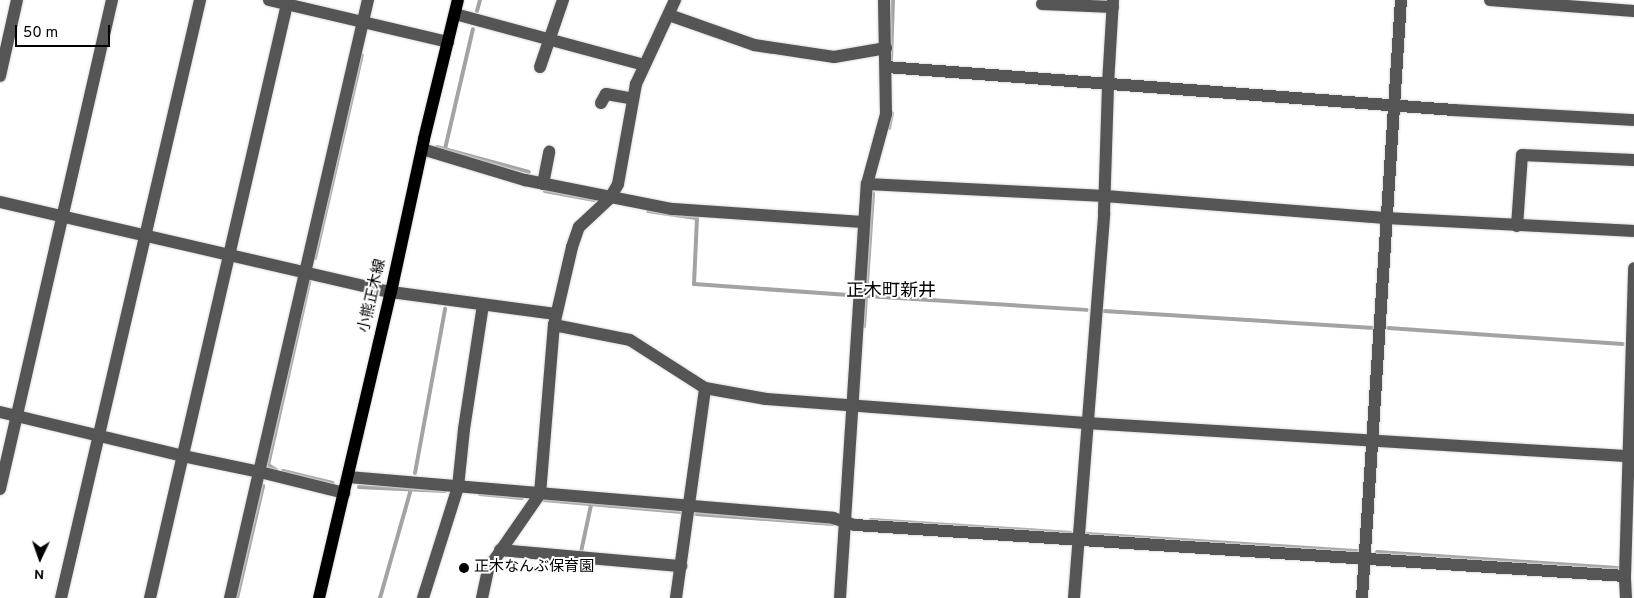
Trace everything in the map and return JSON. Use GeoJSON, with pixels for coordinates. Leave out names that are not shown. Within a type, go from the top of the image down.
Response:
{"type":"FeatureCollection","features":[{"type":"Feature","properties":{"kind":"main road","name":"小熊正木線"},"geometry":{"type":"LineString","coordinates":[[319,598],[458,0]]}},
{"type":"Feature","properties":{"kind":"street"},"geometry":{"type":"LineString","coordinates":[[0,76],[17,0]]}},
{"type":"Feature","properties":{"kind":"street"},"geometry":{"type":"LineString","coordinates":[[0,489],[112,0]]}},
{"type":"Feature","properties":{"kind":"street"},"geometry":{"type":"LineString","coordinates":[[61,598],[147,235],[200,0]]}},
{"type":"Feature","properties":{"kind":"street"},"geometry":{"type":"LineString","coordinates":[[269,0],[288,2],[448,42]]}},
{"type":"Feature","properties":{"kind":"street"},"geometry":{"type":"LineString","coordinates":[[230,598],[368,0]]}},
{"type":"Feature","properties":{"kind":"street"},"geometry":{"type":"LineString","coordinates":[[540,66],[563,0]]}},
{"type":"Feature","properties":{"kind":"street"},"geometry":{"type":"LineString","coordinates":[[482,598],[488,569],[540,494],[555,320],[579,227],[610,198],[618,184],[633,99],[644,64],[675,0]]}},
{"type":"Feature","properties":{"kind":"street"},"geometry":{"type":"LineString","coordinates":[[840,598],[867,184],[886,114],[884,0]]}},
{"type":"Feature","properties":{"kind":"street"},"geometry":{"type":"LineString","coordinates":[[1362,598],[1401,0]]}},
{"type":"Feature","properties":{"kind":"street"},"geometry":{"type":"LineString","coordinates":[[1490,0],[1634,10]]}},
{"type":"Feature","properties":{"kind":"street"},"geometry":{"type":"LineString","coordinates":[[150,598],[288,2]]}},
{"type":"Feature","properties":{"kind":"street"},"geometry":{"type":"LineString","coordinates":[[1042,4],[1113,4],[1108,84],[1105,196],[1074,598]]}},
{"type":"Feature","properties":{"kind":"street"},"geometry":{"type":"LineString","coordinates":[[455,14],[644,64]]}},
{"type":"Feature","properties":{"kind":"street"},"geometry":{"type":"LineString","coordinates":[[668,16],[763,46],[834,57],[886,48]]}},
{"type":"Feature","properties":{"kind":"street"},"geometry":{"type":"LineString","coordinates":[[886,67],[1454,110],[1634,120]]}},
{"type":"Feature","properties":{"kind":"street"},"geometry":{"type":"LineString","coordinates":[[601,104],[606,94],[633,99]]}},
{"type":"Feature","properties":{"kind":"street"},"geometry":{"type":"LineString","coordinates":[[422,149],[543,184],[672,209],[864,222]]}},
{"type":"Feature","properties":{"kind":"street"},"geometry":{"type":"LineString","coordinates":[[543,184],[550,152]]}},
{"type":"Feature","properties":{"kind":"street"},"geometry":{"type":"LineString","coordinates":[[1517,226],[1522,155],[1634,160]]}},
{"type":"Feature","properties":{"kind":"street"},"geometry":{"type":"LineString","coordinates":[[867,184],[1105,196],[1387,218],[1634,231]]}},
{"type":"Feature","properties":{"kind":"street"},"geometry":{"type":"LineString","coordinates":[[0,202],[391,292],[483,305],[555,320],[630,340],[705,388],[766,399],[1086,423],[1625,456],[1632,453]]}},
{"type":"Feature","properties":{"kind":"street"},"geometry":{"type":"LineString","coordinates":[[1626,598],[1625,576],[1632,453],[1634,268]]}},
{"type":"Feature","properties":{"kind":"street"},"geometry":{"type":"LineString","coordinates":[[423,598],[458,487],[464,428],[483,305]]}},
{"type":"Feature","properties":{"kind":"street"},"geometry":{"type":"LineString","coordinates":[[676,598],[705,388]]}},
{"type":"Feature","properties":{"kind":"street"},"geometry":{"type":"LineString","coordinates":[[0,412],[344,493]]}},
{"type":"Feature","properties":{"kind":"street"},"geometry":{"type":"LineString","coordinates":[[348,477],[833,518],[855,525],[1625,576]]}},
{"type":"Feature","properties":{"kind":"street"},"geometry":{"type":"LineString","coordinates":[[500,550],[681,566]]}},
{"type":"Feature","properties":{"kind":"waterway"},"geometry":{"type":"LineString","coordinates":[[477,11],[480,0]]}},
{"type":"Feature","properties":{"kind":"waterway"},"geometry":{"type":"LineString","coordinates":[[891,60],[893,0]]}},
{"type":"Feature","properties":{"kind":"waterway"},"geometry":{"type":"LineString","coordinates":[[445,149],[473,29]]}},
{"type":"Feature","properties":{"kind":"waterway"},"geometry":{"type":"LineString","coordinates":[[315,258],[362,55]]}},
{"type":"Feature","properties":{"kind":"waterway"},"geometry":{"type":"LineString","coordinates":[[889,128],[892,113]]}},
{"type":"Feature","properties":{"kind":"waterway"},"geometry":{"type":"LineString","coordinates":[[437,147],[529,172]]}},
{"type":"Feature","properties":{"kind":"waterway"},"geometry":{"type":"LineString","coordinates":[[545,191],[594,200]]}},
{"type":"Feature","properties":{"kind":"waterway"},"geometry":{"type":"LineString","coordinates":[[864,326],[873,193]]}},
{"type":"Feature","properties":{"kind":"waterway"},"geometry":{"type":"LineString","coordinates":[[648,211],[697,218],[694,284],[849,295]]}},
{"type":"Feature","properties":{"kind":"waterway"},"geometry":{"type":"LineString","coordinates":[[276,470],[268,465],[310,279]]}},
{"type":"Feature","properties":{"kind":"waterway"},"geometry":{"type":"LineString","coordinates":[[866,296],[1087,310]]}},
{"type":"Feature","properties":{"kind":"waterway"},"geometry":{"type":"LineString","coordinates":[[415,473],[445,309]]}},
{"type":"Feature","properties":{"kind":"waterway"},"geometry":{"type":"LineString","coordinates":[[1104,311],[1373,328]]}},
{"type":"Feature","properties":{"kind":"waterway"},"geometry":{"type":"LineString","coordinates":[[1388,328],[1622,344]]}},
{"type":"Feature","properties":{"kind":"waterway"},"geometry":{"type":"LineString","coordinates":[[283,471],[333,483]]}},
{"type":"Feature","properties":{"kind":"waterway"},"geometry":{"type":"LineString","coordinates":[[237,598],[263,486]]}},
{"type":"Feature","properties":{"kind":"waterway"},"geometry":{"type":"LineString","coordinates":[[359,487],[445,491]]}},
{"type":"Feature","properties":{"kind":"waterway"},"geometry":{"type":"LineString","coordinates":[[380,598],[411,489]]}},
{"type":"Feature","properties":{"kind":"waterway"},"geometry":{"type":"LineString","coordinates":[[480,494],[522,498]]}},
{"type":"Feature","properties":{"kind":"waterway"},"geometry":{"type":"LineString","coordinates":[[544,500],[681,512]]}},
{"type":"Feature","properties":{"kind":"waterway"},"geometry":{"type":"LineString","coordinates":[[581,552],[591,505]]}},
{"type":"Feature","properties":{"kind":"waterway"},"geometry":{"type":"LineString","coordinates":[[696,514],[833,524]]}},
{"type":"Feature","properties":{"kind":"waterway"},"geometry":{"type":"LineString","coordinates":[[871,520],[1071,533]]}},
{"type":"Feature","properties":{"kind":"waterway"},"geometry":{"type":"LineString","coordinates":[[1086,534],[1358,551]]}},
{"type":"Feature","properties":{"kind":"waterway"},"geometry":{"type":"LineString","coordinates":[[1377,552],[1620,568]]}},
{"type":"Feature","properties":{"kind":"place","name":"正木なんぶ保育園"},"geometry":{"type":"Point","coordinates":[464,568]}},
{"type":"Feature","properties":{"kind":"district","name":"正木町新井"},"geometry":{"type":"Point","coordinates":[891,292]}}]}
